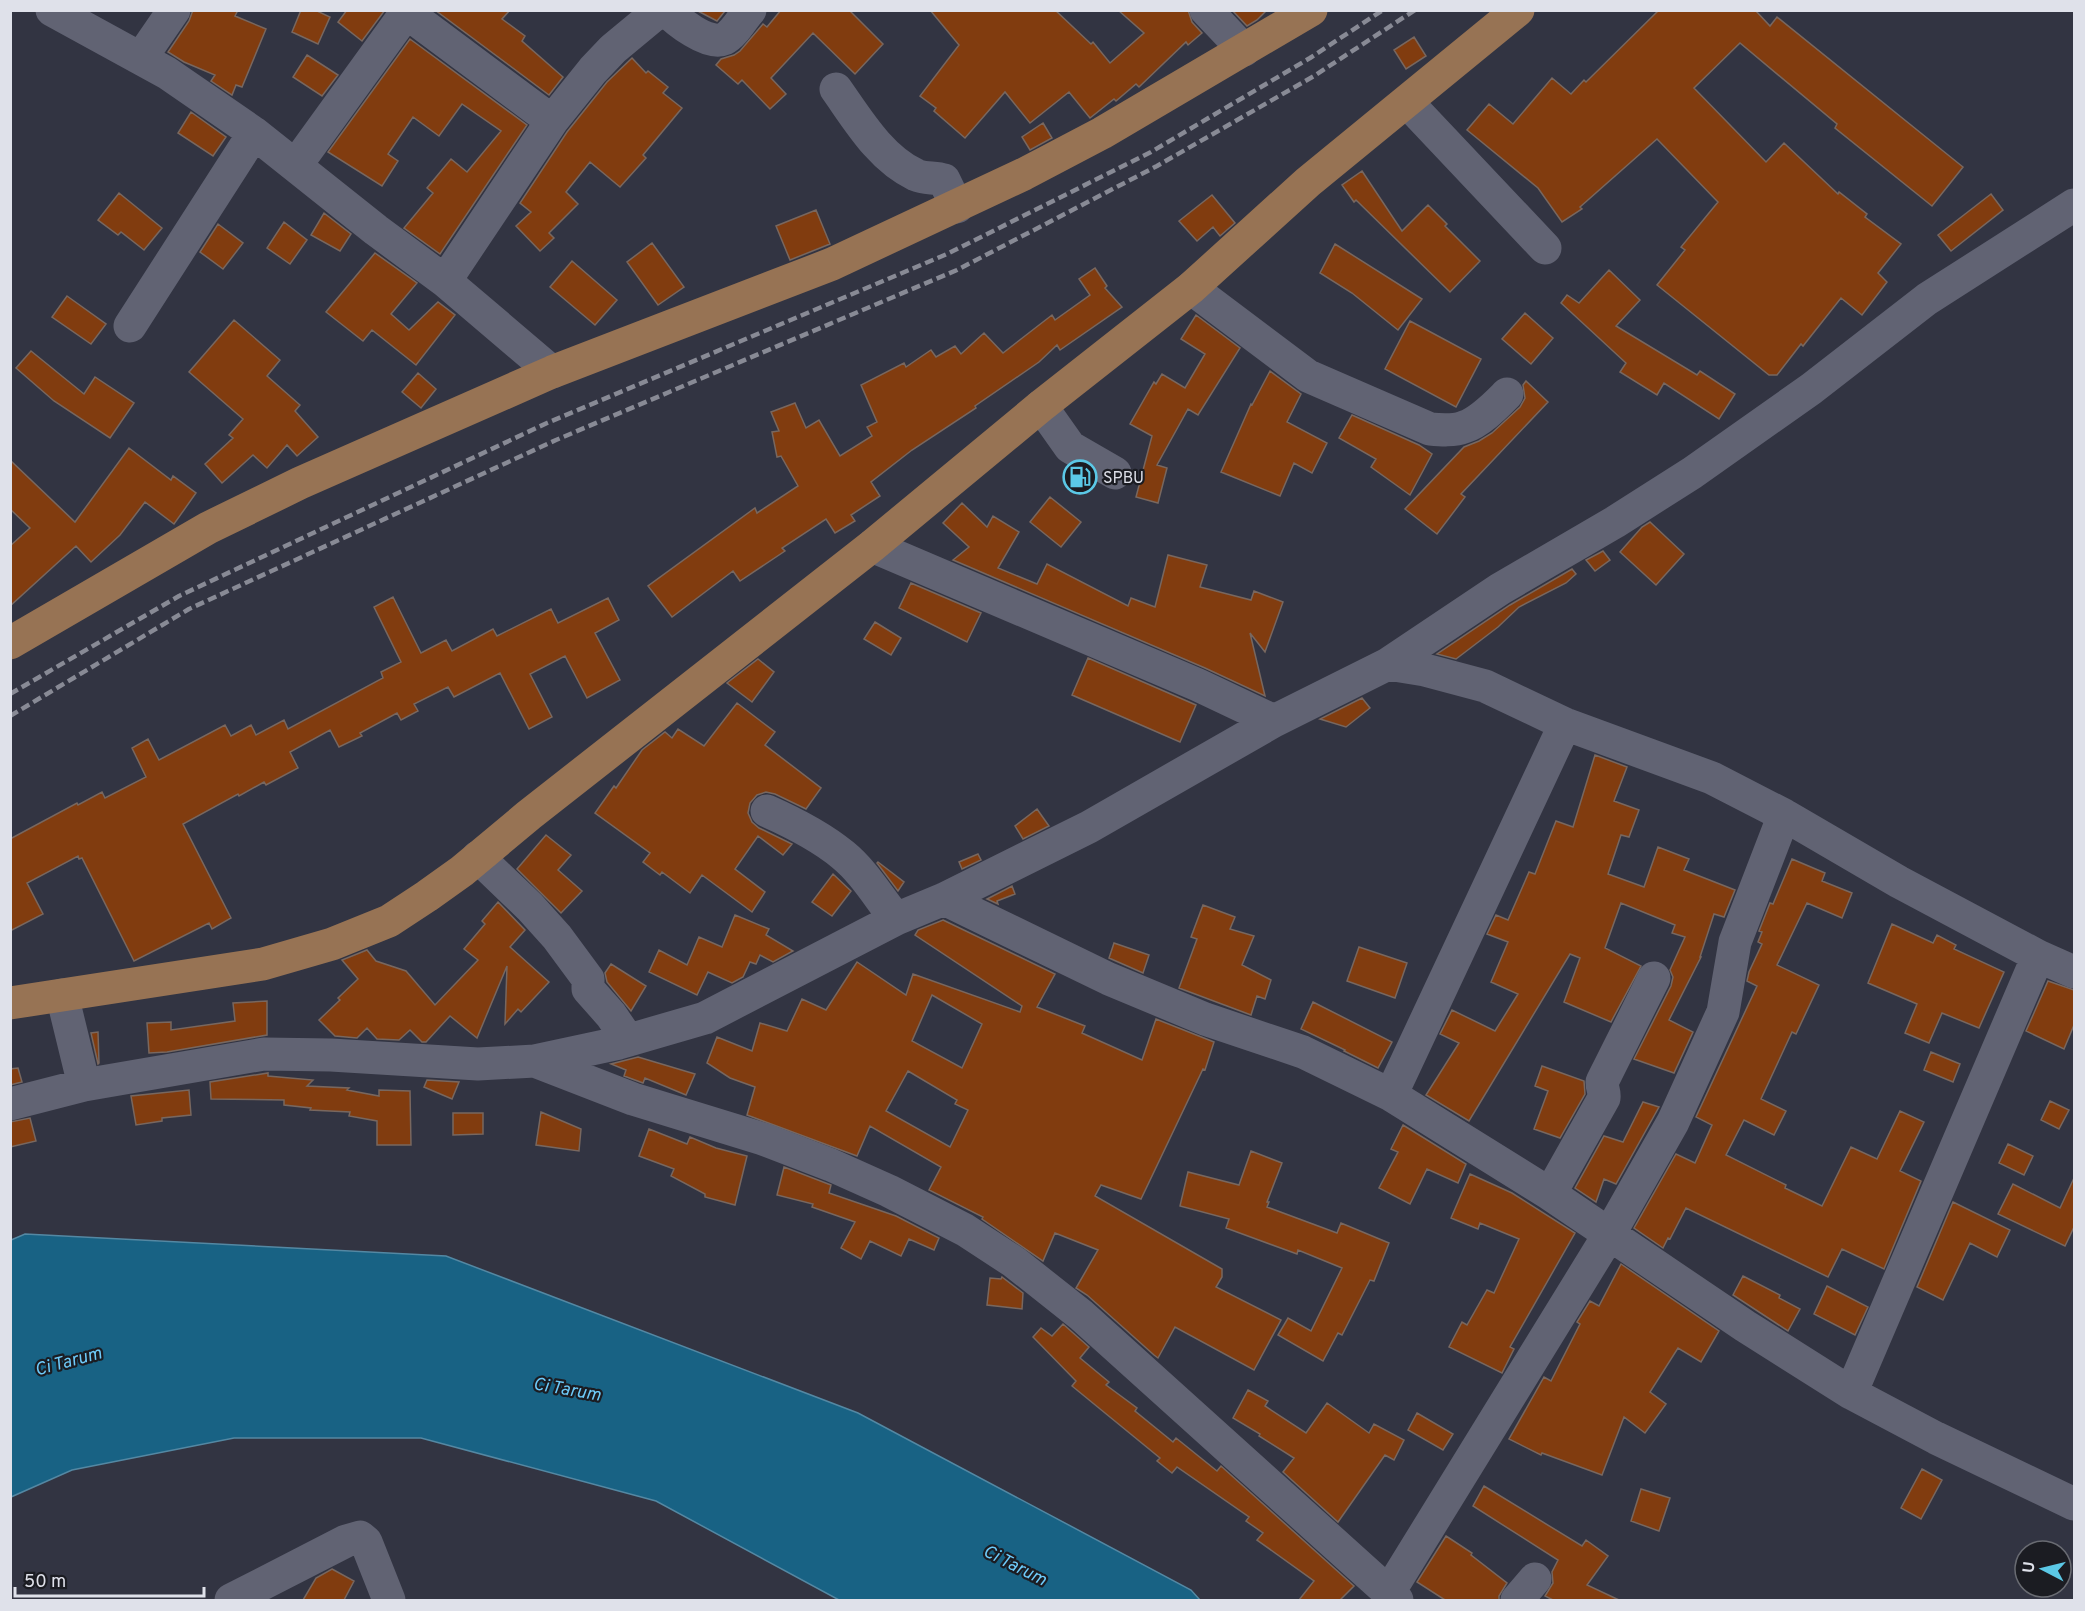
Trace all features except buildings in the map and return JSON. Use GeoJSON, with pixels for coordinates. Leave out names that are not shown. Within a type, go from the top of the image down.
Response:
{"type":"FeatureCollection","features":[{"type":"Feature","properties":{"kind":"main road"},"geometry":{"type":"LineString","coordinates":[[10,643],[208,528],[300,483],[552,372],[832,264],[957,207],[1102,133],[1311,10]]}},
{"type":"Feature","properties":{"kind":"main road"},"geometry":{"type":"LineString","coordinates":[[10,1004],[263,964],[332,944],[389,921],[427,896],[872,546],[1041,406],[1191,288],[1308,182],[1518,10]]}},
{"type":"Feature","properties":{"kind":"street"},"geometry":{"type":"LineString","coordinates":[[52,10],[167,73],[254,133],[376,230],[445,281],[552,372]]}},
{"type":"Feature","properties":{"kind":"street"},"geometry":{"type":"LineString","coordinates":[[141,58],[174,10]]}},
{"type":"Feature","properties":{"kind":"street"},"geometry":{"type":"LineString","coordinates":[[445,281],[552,121],[613,49],[660,10]]}},
{"type":"Feature","properties":{"kind":"street"},"geometry":{"type":"LineString","coordinates":[[666,10],[680,24],[718,40],[730,35],[750,10]]}},
{"type":"Feature","properties":{"kind":"street"},"geometry":{"type":"LineString","coordinates":[[1206,10],[1244,50]]}},
{"type":"Feature","properties":{"kind":"street"},"geometry":{"type":"LineString","coordinates":[[296,165],[404,12],[552,121]]}},
{"type":"Feature","properties":{"kind":"street"},"geometry":{"type":"LineString","coordinates":[[836,89],[884,153],[917,175],[944,180],[957,207]]}},
{"type":"Feature","properties":{"kind":"street"},"geometry":{"type":"LineString","coordinates":[[1407,102],[1545,248]]}},
{"type":"Feature","properties":{"kind":"street"},"geometry":{"type":"LineString","coordinates":[[130,326],[254,133]]}},
{"type":"Feature","properties":{"kind":"street"},"geometry":{"type":"LineString","coordinates":[[10,1104],[84,1085],[264,1054],[331,1055],[478,1064],[535,1061],[628,1040],[705,1018],[896,919],[944,899],[1089,827],[1274,721],[1388,664],[1500,589],[1615,522],[1692,473],[1811,389],[1927,299],[2074,205]]}},
{"type":"Feature","properties":{"kind":"street"},"geometry":{"type":"LineString","coordinates":[[1191,288],[1308,376],[1430,429],[1450,430],[1466,427],[1507,394]]}},
{"type":"Feature","properties":{"kind":"street"},"geometry":{"type":"LineString","coordinates":[[1041,406],[1070,447],[1115,473]]}},
{"type":"Feature","properties":{"kind":"street"},"geometry":{"type":"LineString","coordinates":[[872,546],[1198,685],[1274,721]]}},
{"type":"Feature","properties":{"kind":"street"},"geometry":{"type":"LineString","coordinates":[[1388,664],[1425,670],[1485,686],[1565,724],[1712,778],[1784,815],[1899,882],[2038,956],[2074,972]]}},
{"type":"Feature","properties":{"kind":"street"},"geometry":{"type":"LineString","coordinates":[[1391,1095],[1565,724]]}},
{"type":"Feature","properties":{"kind":"street"},"geometry":{"type":"LineString","coordinates":[[767,811],[795,823],[844,856],[859,871],[896,919]]}},
{"type":"Feature","properties":{"kind":"street"},"geometry":{"type":"LineString","coordinates":[[535,1061],[633,1100],[763,1139],[831,1165],[889,1191],[965,1230],[1014,1262],[1081,1315],[1393,1596],[1610,1233],[1673,1122],[1717,1027],[1727,997],[1734,942],[1784,815]]}},
{"type":"Feature","properties":{"kind":"street"},"geometry":{"type":"LineString","coordinates":[[478,858],[530,907],[557,937],[588,979],[588,989],[611,1015],[628,1040]]}},
{"type":"Feature","properties":{"kind":"street"},"geometry":{"type":"LineString","coordinates":[[944,899],[1109,979],[1204,1019],[1303,1052],[1391,1095],[1550,1194],[1745,1326],[1851,1393],[1936,1438],[2074,1503]]}},
{"type":"Feature","properties":{"kind":"street"},"geometry":{"type":"LineString","coordinates":[[1851,1393],[2038,956]]}},
{"type":"Feature","properties":{"kind":"street"},"geometry":{"type":"LineString","coordinates":[[1550,1194],[1604,1098],[1602,1082],[1654,978]]}},
{"type":"Feature","properties":{"kind":"street"},"geometry":{"type":"LineString","coordinates":[[62,995],[84,1085]]}},
{"type":"Feature","properties":{"kind":"street"},"geometry":{"type":"LineString","coordinates":[[231,1600],[346,1541],[360,1537],[366,1542],[389,1600]]}},
{"type":"Feature","properties":{"kind":"water","name":"Ci Tarum"},"geometry":{"type":"Polygon","coordinates":[[[25,1234],[446,1256],[858,1413],[1191,1590],[1200,1600],[839,1600],[656,1501],[421,1438],[234,1438],[72,1470],[11,1497],[11,1240],[25,1234]]]}},
{"type":"Feature","properties":{"kind":"railway"},"geometry":{"type":"LineString","coordinates":[[10,694],[179,596],[547,423],[947,254],[1151,152],[1310,58],[1383,10]]}},
{"type":"Feature","properties":{"kind":"railway"},"geometry":{"type":"LineString","coordinates":[[10,716],[189,609],[556,440],[957,270],[1157,166],[1314,76],[1415,10]]}},
{"type":"Feature","properties":{"kind":"place","name":"SPBU"},"geometry":{"type":"Point","coordinates":[1080,477]}}]}
